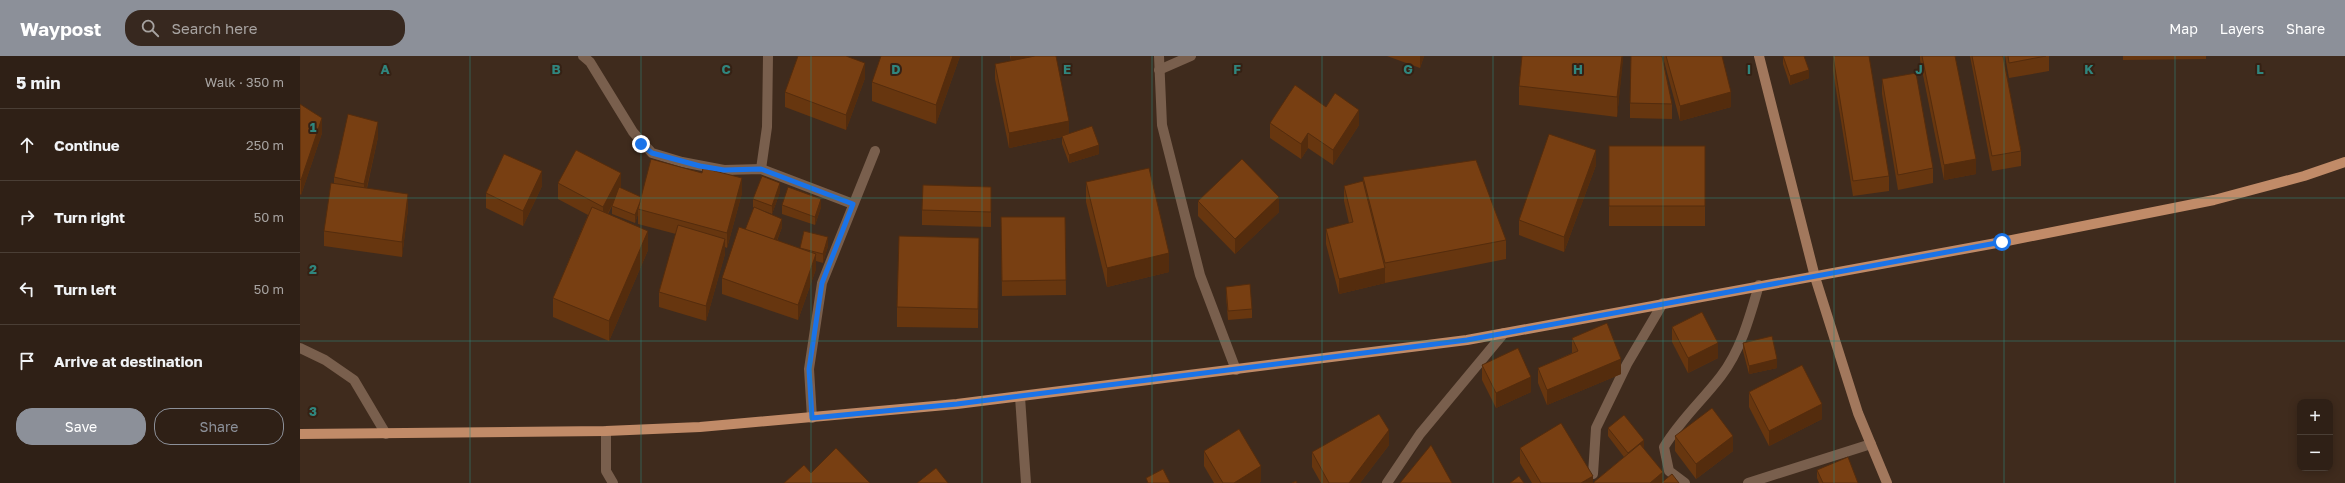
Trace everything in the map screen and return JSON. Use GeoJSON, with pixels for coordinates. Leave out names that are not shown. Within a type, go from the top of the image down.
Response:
{"type":"FeatureCollection","features":[{"type":"Feature","properties":{"kind":"main road"},"geometry":{"type":"LineString","coordinates":[[1759,56],[1815,277],[1858,413],[1887,483]]}},
{"type":"Feature","properties":{"kind":"main road"},"geometry":{"type":"LineString","coordinates":[[300,434],[606,431],[700,427],[812,418],[1020,396],[1236,370],[1504,333],[1663,303],[1815,277],[2214,200],[2304,176],[2345,162]]}},
{"type":"Feature","properties":{"kind":"street"},"geometry":{"type":"LineString","coordinates":[[583,56],[590,62],[641,144],[652,153],[682,162],[724,170],[761,169],[853,204]]}},
{"type":"Feature","properties":{"kind":"street"},"geometry":{"type":"LineString","coordinates":[[761,169],[767,127],[768,56]]}},
{"type":"Feature","properties":{"kind":"street"},"geometry":{"type":"LineString","coordinates":[[1159,56],[1162,125],[1200,276],[1236,370]]}},
{"type":"Feature","properties":{"kind":"street"},"geometry":{"type":"LineString","coordinates":[[1159,70],[1191,56]]}},
{"type":"Feature","properties":{"kind":"street"},"geometry":{"type":"LineString","coordinates":[[812,418],[809,369],[822,283],[875,151]]}},
{"type":"Feature","properties":{"kind":"street"},"geometry":{"type":"LineString","coordinates":[[1685,483],[1669,471],[1664,447],[1678,424],[1722,375],[1745,332],[1759,286]]}},
{"type":"Feature","properties":{"kind":"street"},"geometry":{"type":"LineString","coordinates":[[1593,474],[1596,428],[1627,364],[1663,303]]}},
{"type":"Feature","properties":{"kind":"street"},"geometry":{"type":"LineString","coordinates":[[1387,483],[1420,434],[1504,333]]}},
{"type":"Feature","properties":{"kind":"street"},"geometry":{"type":"LineString","coordinates":[[300,348],[325,360],[354,380],[386,434]]}},
{"type":"Feature","properties":{"kind":"street"},"geometry":{"type":"LineString","coordinates":[[1020,396],[1026,483]]}},
{"type":"Feature","properties":{"kind":"street"},"geometry":{"type":"LineString","coordinates":[[606,431],[606,471],[613,483]]}},
{"type":"Feature","properties":{"kind":"street"},"geometry":{"type":"LineString","coordinates":[[1748,483],[1871,444]]}},
{"type":"Feature","properties":{"kind":"building"},"geometry":{"type":"Polygon","coordinates":[[[798,56],[846,56],[865,63],[846,115],[785,92],[798,56]]]}},
{"type":"Feature","properties":{"kind":"building"},"geometry":{"type":"Polygon","coordinates":[[[881,56],[953,56],[936,105],[872,82],[881,56]]]}},
{"type":"Feature","properties":{"kind":"building"},"geometry":{"type":"Polygon","coordinates":[[[1035,56],[1056,56],[1069,121],[1009,133],[995,64],[1035,56]]]}},
{"type":"Feature","properties":{"kind":"building"},"geometry":{"type":"Polygon","coordinates":[[[1522,56],[1622,56],[1617,97],[1519,86],[1522,56]]]}},
{"type":"Feature","properties":{"kind":"building"},"geometry":{"type":"Polygon","coordinates":[[[1631,56],[1662,56],[1672,104],[1630,103],[1631,56]]]}},
{"type":"Feature","properties":{"kind":"building"},"geometry":{"type":"Polygon","coordinates":[[[1666,56],[1722,56],[1731,92],[1680,106],[1666,56]]]}},
{"type":"Feature","properties":{"kind":"building"},"geometry":{"type":"Polygon","coordinates":[[[1783,56],[1804,56],[1809,70],[1790,76],[1783,56]]]}},
{"type":"Feature","properties":{"kind":"building"},"geometry":{"type":"Polygon","coordinates":[[[1833,56],[1869,56],[1889,176],[1853,181],[1833,56]]]}},
{"type":"Feature","properties":{"kind":"building"},"geometry":{"type":"Polygon","coordinates":[[[1922,56],[1955,56],[1976,159],[1944,165],[1922,56]]]}},
{"type":"Feature","properties":{"kind":"building"},"geometry":{"type":"Polygon","coordinates":[[[1972,56],[2003,56],[2021,151],[1992,156],[1972,56]]]}},
{"type":"Feature","properties":{"kind":"building"},"geometry":{"type":"Polygon","coordinates":[[[2008,56],[2046,56],[2009,63],[2008,56]]]}},
{"type":"Feature","properties":{"kind":"building"},"geometry":{"type":"Polygon","coordinates":[[[1916,73],[1933,168],[1898,175],[1882,79],[1916,73]]]}},
{"type":"Feature","properties":{"kind":"building"},"geometry":{"type":"Polygon","coordinates":[[[1295,85],[1326,107],[1335,93],[1359,110],[1333,150],[1308,133],[1301,144],[1270,123],[1295,85]]]}},
{"type":"Feature","properties":{"kind":"building"},"geometry":{"type":"Polygon","coordinates":[[[300,104],[322,118],[301,180],[300,179],[300,104]]]}},
{"type":"Feature","properties":{"kind":"building"},"geometry":{"type":"Polygon","coordinates":[[[348,114],[378,122],[364,184],[334,177],[348,114]]]}},
{"type":"Feature","properties":{"kind":"building"},"geometry":{"type":"Polygon","coordinates":[[[1092,126],[1099,145],[1069,155],[1062,136],[1092,126]]]}},
{"type":"Feature","properties":{"kind":"building"},"geometry":{"type":"Polygon","coordinates":[[[1549,134],[1596,150],[1564,237],[1519,220],[1549,134]]]}},
{"type":"Feature","properties":{"kind":"building"},"geometry":{"type":"Polygon","coordinates":[[[1609,146],[1705,146],[1705,206],[1609,206],[1609,146]]]}},
{"type":"Feature","properties":{"kind":"building"},"geometry":{"type":"Polygon","coordinates":[[[576,150],[621,173],[603,207],[558,183],[576,150]]]}},
{"type":"Feature","properties":{"kind":"building"},"geometry":{"type":"Polygon","coordinates":[[[504,154],[542,171],[523,211],[486,193],[504,154]]]}},
{"type":"Feature","properties":{"kind":"building"},"geometry":{"type":"Polygon","coordinates":[[[651,159],[702,173],[703,168],[742,178],[727,233],[638,209],[651,159]]]}},
{"type":"Feature","properties":{"kind":"building"},"geometry":{"type":"Polygon","coordinates":[[[1242,159],[1279,197],[1235,239],[1198,201],[1242,159]]]}},
{"type":"Feature","properties":{"kind":"building"},"geometry":{"type":"Polygon","coordinates":[[[1476,160],[1506,240],[1385,263],[1363,177],[1476,160]]]}},
{"type":"Feature","properties":{"kind":"building"},"geometry":{"type":"Polygon","coordinates":[[[1149,168],[1169,253],[1107,268],[1086,182],[1149,168]]]}},
{"type":"Feature","properties":{"kind":"building"},"geometry":{"type":"Polygon","coordinates":[[[762,176],[780,183],[772,206],[753,199],[762,176]]]}},
{"type":"Feature","properties":{"kind":"building"},"geometry":{"type":"Polygon","coordinates":[[[1363,181],[1385,268],[1339,279],[1326,229],[1353,222],[1344,186],[1363,181]]]}},
{"type":"Feature","properties":{"kind":"building"},"geometry":{"type":"Polygon","coordinates":[[[331,183],[408,194],[402,242],[324,231],[331,183]]]}},
{"type":"Feature","properties":{"kind":"building"},"geometry":{"type":"Polygon","coordinates":[[[923,185],[991,187],[991,212],[922,210],[923,185]]]}},
{"type":"Feature","properties":{"kind":"building"},"geometry":{"type":"Polygon","coordinates":[[[619,187],[641,197],[635,215],[612,206],[619,187]]]}},
{"type":"Feature","properties":{"kind":"building"},"geometry":{"type":"Polygon","coordinates":[[[788,187],[821,199],[815,217],[782,205],[788,187]]]}},
{"type":"Feature","properties":{"kind":"building"},"geometry":{"type":"Polygon","coordinates":[[[592,207],[648,231],[609,321],[553,298],[592,207]]]}},
{"type":"Feature","properties":{"kind":"building"},"geometry":{"type":"Polygon","coordinates":[[[754,207],[782,219],[774,240],[745,230],[754,207]]]}},
{"type":"Feature","properties":{"kind":"building"},"geometry":{"type":"Polygon","coordinates":[[[1001,217],[1065,217],[1066,280],[1002,281],[1001,217]]]}},
{"type":"Feature","properties":{"kind":"building"},"geometry":{"type":"Polygon","coordinates":[[[678,225],[725,239],[706,306],[659,292],[678,225]]]}},
{"type":"Feature","properties":{"kind":"building"},"geometry":{"type":"Polygon","coordinates":[[[739,227],[816,254],[798,305],[722,278],[739,227]]]}},
{"type":"Feature","properties":{"kind":"building"},"geometry":{"type":"Polygon","coordinates":[[[804,231],[828,237],[823,254],[800,248],[804,231]]]}},
{"type":"Feature","properties":{"kind":"building"},"geometry":{"type":"Polygon","coordinates":[[[899,236],[979,238],[978,309],[897,307],[899,236]]]}},
{"type":"Feature","properties":{"kind":"building"},"geometry":{"type":"Polygon","coordinates":[[[1250,284],[1252,309],[1228,311],[1226,287],[1250,284]]]}},
{"type":"Feature","properties":{"kind":"building"},"geometry":{"type":"Polygon","coordinates":[[[1702,312],[1718,343],[1688,358],[1672,327],[1702,312]]]}},
{"type":"Feature","properties":{"kind":"building"},"geometry":{"type":"Polygon","coordinates":[[[1607,323],[1621,359],[1547,390],[1538,368],[1578,351],[1572,338],[1607,323]]]}},
{"type":"Feature","properties":{"kind":"building"},"geometry":{"type":"Polygon","coordinates":[[[1772,336],[1777,359],[1749,366],[1743,343],[1772,336]]]}},
{"type":"Feature","properties":{"kind":"building"},"geometry":{"type":"Polygon","coordinates":[[[1518,348],[1531,377],[1496,393],[1482,365],[1518,348]]]}},
{"type":"Feature","properties":{"kind":"building"},"geometry":{"type":"Polygon","coordinates":[[[1802,365],[1822,404],[1769,431],[1749,392],[1802,365]]]}},
{"type":"Feature","properties":{"kind":"building"},"geometry":{"type":"Polygon","coordinates":[[[1712,408],[1733,436],[1696,464],[1675,436],[1712,408]]]}},
{"type":"Feature","properties":{"kind":"building"},"geometry":{"type":"Polygon","coordinates":[[[1379,414],[1389,430],[1349,483],[1329,483],[1312,452],[1379,414]]]}},
{"type":"Feature","properties":{"kind":"building"},"geometry":{"type":"Polygon","coordinates":[[[1624,415],[1644,440],[1628,453],[1608,428],[1624,415]]]}},
{"type":"Feature","properties":{"kind":"building"},"geometry":{"type":"Polygon","coordinates":[[[1561,423],[1593,476],[1581,483],[1541,483],[1520,448],[1561,423]]]}},
{"type":"Feature","properties":{"kind":"building"},"geometry":{"type":"Polygon","coordinates":[[[1239,429],[1261,466],[1234,483],[1223,483],[1204,451],[1239,429]]]}},
{"type":"Feature","properties":{"kind":"building"},"geometry":{"type":"Polygon","coordinates":[[[1640,444],[1663,472],[1650,483],[1594,483],[1594,482],[1640,444]]]}},
{"type":"Feature","properties":{"kind":"building"},"geometry":{"type":"Polygon","coordinates":[[[1431,445],[1452,483],[1400,483],[1431,445]]]}},
{"type":"Feature","properties":{"kind":"building"},"geometry":{"type":"Polygon","coordinates":[[[836,448],[870,483],[784,483],[804,465],[811,473],[836,448]]]}},
{"type":"Feature","properties":{"kind":"building"},"geometry":{"type":"Polygon","coordinates":[[[1848,457],[1858,483],[1823,483],[1817,470],[1848,457]]]}},
{"type":"Feature","properties":{"kind":"building"},"geometry":{"type":"Polygon","coordinates":[[[936,468],[948,483],[917,483],[936,468]]]}},
{"type":"Feature","properties":{"kind":"building"},"geometry":{"type":"Polygon","coordinates":[[[1163,469],[1170,483],[1148,483],[1146,478],[1163,469]]]}},
{"type":"Feature","properties":{"kind":"building"},"geometry":{"type":"Polygon","coordinates":[[[1672,474],[1679,483],[1661,483],[1672,474]]]}},
{"type":"Feature","properties":{"kind":"building"},"geometry":{"type":"Polygon","coordinates":[[[1519,476],[1524,483],[1510,483],[1519,476]]]}},
{"type":"Feature","properties":{"kind":"route"},"geometry":{"type":"LineString","coordinates":[[641,144],[652,153],[700,166],[724,170],[761,169],[853,204],[822,283],[809,369],[812,418],[957,404],[1467,340],[2002,242]]}}]}
